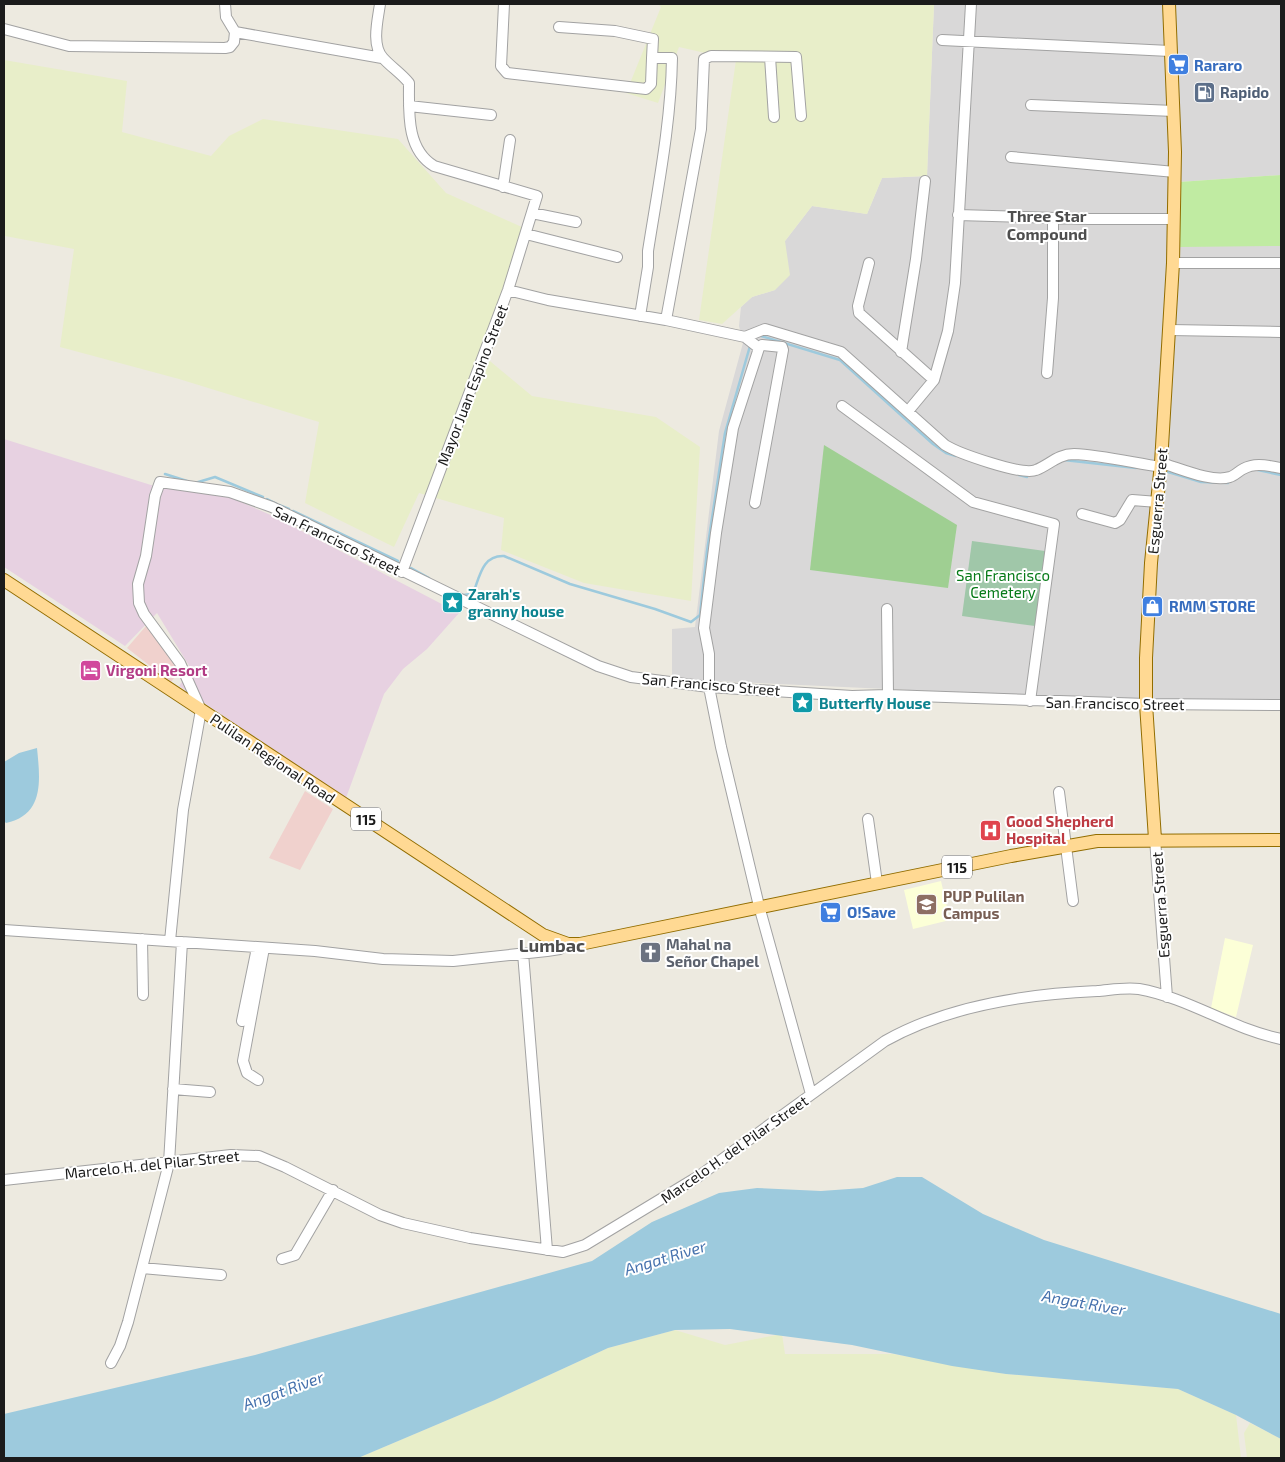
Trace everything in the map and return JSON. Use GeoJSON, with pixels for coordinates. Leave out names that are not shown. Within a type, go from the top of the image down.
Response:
{"type":"FeatureCollection","features":[{"type":"Feature","properties":{"kind":"main road","name":"Esguerra Street"},"geometry":{"type":"LineString","coordinates":[[1155,839],[1146,704],[1151,573],[1161,465],[1173,262],[1175,172],[1169,4]]}},
{"type":"Feature","properties":{"kind":"main road","name":"Pulilan Regional Road"},"geometry":{"type":"LineString","coordinates":[[4,580],[543,935],[568,944],[580,944],[759,906],[1097,841],[1155,839],[1281,840]]}},
{"type":"Feature","properties":{"kind":"street"},"geometry":{"type":"LineString","coordinates":[[4,29],[68,46],[224,48],[230,47],[234,42],[235,32],[226,16],[225,4]]}},
{"type":"Feature","properties":{"kind":"street"},"geometry":{"type":"LineString","coordinates":[[380,4],[376,40],[382,58],[408,83],[409,119],[419,153],[424,160],[434,166],[503,187],[510,140]]}},
{"type":"Feature","properties":{"kind":"street"},"geometry":{"type":"LineString","coordinates":[[504,4],[501,66],[507,72],[646,89],[651,84],[653,39],[616,31],[560,26]]}},
{"type":"Feature","properties":{"kind":"street"},"geometry":{"type":"LineString","coordinates":[[909,410],[934,380],[948,331],[954,292],[971,4]]}},
{"type":"Feature","properties":{"kind":"street"},"geometry":{"type":"LineString","coordinates":[[235,32],[382,58]]}},
{"type":"Feature","properties":{"kind":"street"},"geometry":{"type":"LineString","coordinates":[[942,40],[1170,51]]}},
{"type":"Feature","properties":{"kind":"street"},"geometry":{"type":"LineString","coordinates":[[666,320],[701,129],[703,63],[711,56],[797,58],[801,116]]}},
{"type":"Feature","properties":{"kind":"street"},"geometry":{"type":"LineString","coordinates":[[770,57],[774,117]]}},
{"type":"Feature","properties":{"kind":"street"},"geometry":{"type":"LineString","coordinates":[[640,316],[672,94],[672,58],[652,58]]}},
{"type":"Feature","properties":{"kind":"street"},"geometry":{"type":"LineString","coordinates":[[1031,105],[1174,111]]}},
{"type":"Feature","properties":{"kind":"street"},"geometry":{"type":"LineString","coordinates":[[409,106],[491,115]]}},
{"type":"Feature","properties":{"kind":"street"},"geometry":{"type":"LineString","coordinates":[[1011,157],[1175,172]]}},
{"type":"Feature","properties":{"kind":"street"},"geometry":{"type":"LineString","coordinates":[[901,352],[916,259],[925,181]]}},
{"type":"Feature","properties":{"kind":"street","name":"Mayor Juan Espino Street"},"geometry":{"type":"LineString","coordinates":[[402,572],[508,290],[537,196],[503,187]]}},
{"type":"Feature","properties":{"kind":"street"},"geometry":{"type":"LineString","coordinates":[[532,213],[576,222]]}},
{"type":"Feature","properties":{"kind":"street"},"geometry":{"type":"LineString","coordinates":[[958,215],[1174,219]]}},
{"type":"Feature","properties":{"kind":"street"},"geometry":{"type":"LineString","coordinates":[[1047,373],[1053,298],[1052,218]]}},
{"type":"Feature","properties":{"kind":"street"},"geometry":{"type":"LineString","coordinates":[[526,234],[617,257]]}},
{"type":"Feature","properties":{"kind":"street"},"geometry":{"type":"LineString","coordinates":[[869,262],[858,306],[859,312],[934,380]]}},
{"type":"Feature","properties":{"kind":"street"},"geometry":{"type":"LineString","coordinates":[[1173,262],[1281,263]]}},
{"type":"Feature","properties":{"kind":"street"},"geometry":{"type":"LineString","coordinates":[[508,290],[548,300],[666,320],[745,337],[759,348]]}},
{"type":"Feature","properties":{"kind":"street"},"geometry":{"type":"LineString","coordinates":[[745,337],[765,328],[841,352],[909,410],[949,448],[1020,471],[1036,470],[1052,459],[1073,454],[1161,465],[1222,478],[1231,477],[1251,465],[1261,464],[1281,468]]}},
{"type":"Feature","properties":{"kind":"street"},"geometry":{"type":"LineString","coordinates":[[1170,330],[1281,332]]}},
{"type":"Feature","properties":{"kind":"street"},"geometry":{"type":"LineString","coordinates":[[755,503],[783,350],[782,347],[767,344],[759,348],[733,428],[716,532],[704,628],[709,654],[708,687],[759,906],[811,1094]]}},
{"type":"Feature","properties":{"kind":"street"},"geometry":{"type":"LineString","coordinates":[[842,406],[973,502],[1054,524],[1030,701]]}},
{"type":"Feature","properties":{"kind":"street","name":"San Francisco Street"},"geometry":{"type":"LineString","coordinates":[[201,710],[180,663],[144,614],[139,603],[138,584],[146,556],[155,496],[160,482],[230,492],[272,507],[598,666],[631,677],[708,687],[852,696],[888,695],[1146,704],[1281,705]]}},
{"type":"Feature","properties":{"kind":"street"},"geometry":{"type":"LineString","coordinates":[[1082,514],[1115,522],[1120,520],[1132,500],[1158,502]]}},
{"type":"Feature","properties":{"kind":"street"},"geometry":{"type":"LineString","coordinates":[[887,609],[888,695]]}},
{"type":"Feature","properties":{"kind":"street"},"geometry":{"type":"LineString","coordinates":[[170,941],[183,810],[201,710]]}},
{"type":"Feature","properties":{"kind":"street"},"geometry":{"type":"LineString","coordinates":[[1059,792],[1073,901]]}},
{"type":"Feature","properties":{"kind":"street"},"geometry":{"type":"LineString","coordinates":[[868,820],[877,883]]}},
{"type":"Feature","properties":{"kind":"street","name":"Esguerra Street"},"geometry":{"type":"LineString","coordinates":[[1155,839],[1167,997]]}},
{"type":"Feature","properties":{"kind":"street"},"geometry":{"type":"LineString","coordinates":[[4,930],[315,951],[383,959],[453,961],[560,948],[568,944]]}},
{"type":"Feature","properties":{"kind":"street"},"geometry":{"type":"LineString","coordinates":[[142,939],[143,995]]}},
{"type":"Feature","properties":{"kind":"street"},"geometry":{"type":"LineString","coordinates":[[111,1363],[120,1346],[128,1322],[169,1163],[182,942]]}},
{"type":"Feature","properties":{"kind":"street"},"geometry":{"type":"LineString","coordinates":[[242,1021],[260,948]]}},
{"type":"Feature","properties":{"kind":"street"},"geometry":{"type":"LineString","coordinates":[[258,1080],[247,1073],[243,1061],[260,948]]}},
{"type":"Feature","properties":{"kind":"street"},"geometry":{"type":"LineString","coordinates":[[523,953],[547,1250]]}},
{"type":"Feature","properties":{"kind":"street","name":"Marcelo H. del Pilar Street"},"geometry":{"type":"LineString","coordinates":[[4,1180],[231,1155],[260,1156],[303,1174],[380,1215],[403,1223],[470,1238],[563,1252],[585,1245],[666,1198],[864,1055],[906,1029],[961,1012],[1029,996],[1137,989],[1167,997],[1260,1035],[1281,1039]]}},
{"type":"Feature","properties":{"kind":"street"},"geometry":{"type":"LineString","coordinates":[[174,1089],[210,1092]]}},
{"type":"Feature","properties":{"kind":"street"},"geometry":{"type":"LineString","coordinates":[[282,1259],[296,1255],[333,1190]]}},
{"type":"Feature","properties":{"kind":"street"},"geometry":{"type":"LineString","coordinates":[[142,1268],[221,1275]]}},
{"type":"Feature","properties":{"kind":"shaded area"},"geometry":{"type":"Polygon","coordinates":[[[658,4],[934,4],[927,176],[882,178],[867,214],[812,206],[785,241],[790,275],[775,290],[752,297],[722,324],[699,320],[736,60],[679,47],[658,103],[626,93],[661,7],[658,4]]]}},
{"type":"Feature","properties":{"kind":"shaded area"},"geometry":{"type":"Polygon","coordinates":[[[934,4],[1281,4],[1281,175],[1179,182],[1179,246],[1281,246],[1281,707],[672,679],[672,629],[695,627],[719,431],[743,343],[739,326],[741,307],[752,297],[775,290],[785,241],[812,206],[867,214],[882,178],[927,176],[934,4]]]}},
{"type":"Feature","properties":{"kind":"shaded area"},"geometry":{"type":"Polygon","coordinates":[[[4,60],[127,81],[122,132],[211,156],[229,136],[263,119],[398,139],[446,193],[524,228],[485,357],[532,396],[656,417],[700,447],[691,601],[584,583],[501,550],[504,518],[419,493],[394,547],[305,503],[319,422],[179,379],[60,347],[74,249],[5,236],[4,240],[4,60]]]}},
{"type":"Feature","properties":{"kind":"shaded area"},"geometry":{"type":"Polygon","coordinates":[[[4,439],[151,485],[227,496],[273,516],[459,613],[427,649],[403,669],[384,694],[346,798],[179,686],[191,669],[157,613],[125,646],[4,567],[4,439]]]}},
{"type":"Feature","properties":{"kind":"shaded area"},"geometry":{"type":"Polygon","coordinates":[[[146,626],[181,669],[171,682],[127,648],[146,626]]]}},
{"type":"Feature","properties":{"kind":"shaded area"},"geometry":{"type":"Polygon","coordinates":[[[305,791],[333,809],[300,870],[269,858],[305,791]]]}},
{"type":"Feature","properties":{"kind":"shaded area","name":"PUP Pulilan Campus"},"geometry":{"type":"Polygon","coordinates":[[[941,881],[950,920],[913,929],[904,890],[941,881]]]}},
{"type":"Feature","properties":{"kind":"shaded area"},"geometry":{"type":"Polygon","coordinates":[[[1225,938],[1253,945],[1236,1017],[1211,1008],[1225,938]]]}},
{"type":"Feature","properties":{"kind":"shaded area"},"geometry":{"type":"Polygon","coordinates":[[[675,1330],[725,1345],[782,1334],[785,1354],[893,1354],[1006,1374],[1178,1389],[1236,1415],[1241,1458],[358,1458],[495,1400],[608,1348],[675,1330]]]}},
{"type":"Feature","properties":{"kind":"shaded area"},"geometry":{"type":"Polygon","coordinates":[[[1250,1423],[1281,1439],[1281,1458],[1247,1458],[1244,1433],[1250,1423]]]}},
{"type":"Feature","properties":{"kind":"green space"},"geometry":{"type":"Polygon","coordinates":[[[1281,175],[1281,246],[1179,247],[1179,182],[1281,175]]]}},
{"type":"Feature","properties":{"kind":"green space"},"geometry":{"type":"Polygon","coordinates":[[[824,445],[957,525],[948,588],[810,570],[824,445]]]}},
{"type":"Feature","properties":{"kind":"green space","name":"San Francisco Cemetery"},"geometry":{"type":"Polygon","coordinates":[[[972,541],[1045,551],[1035,626],[962,616],[972,541]]]}},
{"type":"Feature","properties":{"kind":"water"},"geometry":{"type":"Polygon","coordinates":[[[37,748],[39,783],[34,804],[19,819],[6,823],[4,821],[4,762],[19,753],[37,748]]]}},
{"type":"Feature","properties":{"kind":"water","name":"Angat River"},"geometry":{"type":"Polygon","coordinates":[[[897,1177],[922,1177],[983,1214],[1044,1240],[1281,1314],[1281,1439],[1236,1415],[1178,1389],[1006,1374],[952,1366],[852,1345],[730,1329],[675,1330],[608,1348],[495,1400],[358,1458],[4,1458],[4,1414],[255,1355],[592,1261],[652,1222],[719,1193],[757,1188],[821,1191],[863,1188],[897,1177]]]}},
{"type":"Feature","properties":{"kind":"waterway"},"geometry":{"type":"LineString","coordinates":[[758,335],[840,360],[933,444],[946,453],[956,456]]}},
{"type":"Feature","properties":{"kind":"waterway"},"geometry":{"type":"LineString","coordinates":[[463,595],[471,594],[474,591],[483,567],[487,562],[504,556],[570,584],[655,609],[691,622],[700,615],[707,551],[725,433],[750,346]]}},
{"type":"Feature","properties":{"kind":"waterway"},"geometry":{"type":"LineString","coordinates":[[1064,460],[1136,468]]}},
{"type":"Feature","properties":{"kind":"waterway"},"geometry":{"type":"LineString","coordinates":[[1258,470],[1281,475]]}},
{"type":"Feature","properties":{"kind":"waterway"},"geometry":{"type":"LineString","coordinates":[[1165,471],[1201,482],[1228,483]]}},
{"type":"Feature","properties":{"kind":"waterway"},"geometry":{"type":"LineString","coordinates":[[165,474],[187,481]]}},
{"type":"Feature","properties":{"kind":"waterway"},"geometry":{"type":"LineString","coordinates":[[1019,475],[1027,477]]}},
{"type":"Feature","properties":{"kind":"waterway"},"geometry":{"type":"LineString","coordinates":[[195,483],[215,477],[263,497]]}},
{"type":"Feature","properties":{"kind":"waterway"},"geometry":{"type":"LineString","coordinates":[[267,499],[277,504]]}},
{"type":"Feature","properties":{"kind":"waterway"},"geometry":{"type":"LineString","coordinates":[[279,505],[289,509]]}},
{"type":"Feature","properties":{"kind":"waterway"},"geometry":{"type":"LineString","coordinates":[[293,511],[398,561]]}},
{"type":"Feature","properties":{"kind":"waterway"},"geometry":{"type":"LineString","coordinates":[[411,568],[429,578]]}},
{"type":"Feature","properties":{"kind":"place","name":"Rararo"},"geometry":{"type":"Point","coordinates":[1178,65]}},
{"type":"Feature","properties":{"kind":"place","name":"Rapido"},"geometry":{"type":"Point","coordinates":[1204,92]}},
{"type":"Feature","properties":{"kind":"place","name":"Zarah's granny house"},"geometry":{"type":"Point","coordinates":[452,603]}},
{"type":"Feature","properties":{"kind":"place","name":"RMM STORE"},"geometry":{"type":"Point","coordinates":[1153,606]}},
{"type":"Feature","properties":{"kind":"place","name":"Virgoni Resort"},"geometry":{"type":"Point","coordinates":[90,670]}},
{"type":"Feature","properties":{"kind":"place","name":"Butterfly House"},"geometry":{"type":"Point","coordinates":[803,703]}},
{"type":"Feature","properties":{"kind":"place","name":"Good Shepherd Hospital"},"geometry":{"type":"Point","coordinates":[990,830]}},
{"type":"Feature","properties":{"kind":"place","name":"PUP Pulilan Campus"},"geometry":{"type":"Point","coordinates":[927,905]}},
{"type":"Feature","properties":{"kind":"place","name":"O!Save"},"geometry":{"type":"Point","coordinates":[831,912]}},
{"type":"Feature","properties":{"kind":"place","name":"Mahal na Señor Chapel"},"geometry":{"type":"Point","coordinates":[650,953]}},
{"type":"Feature","properties":{"kind":"district","name":"Three Star Compound"},"geometry":{"type":"Point","coordinates":[1047,224]}},
{"type":"Feature","properties":{"kind":"district","name":"Lumbac"},"geometry":{"type":"Point","coordinates":[552,945]}}]}
